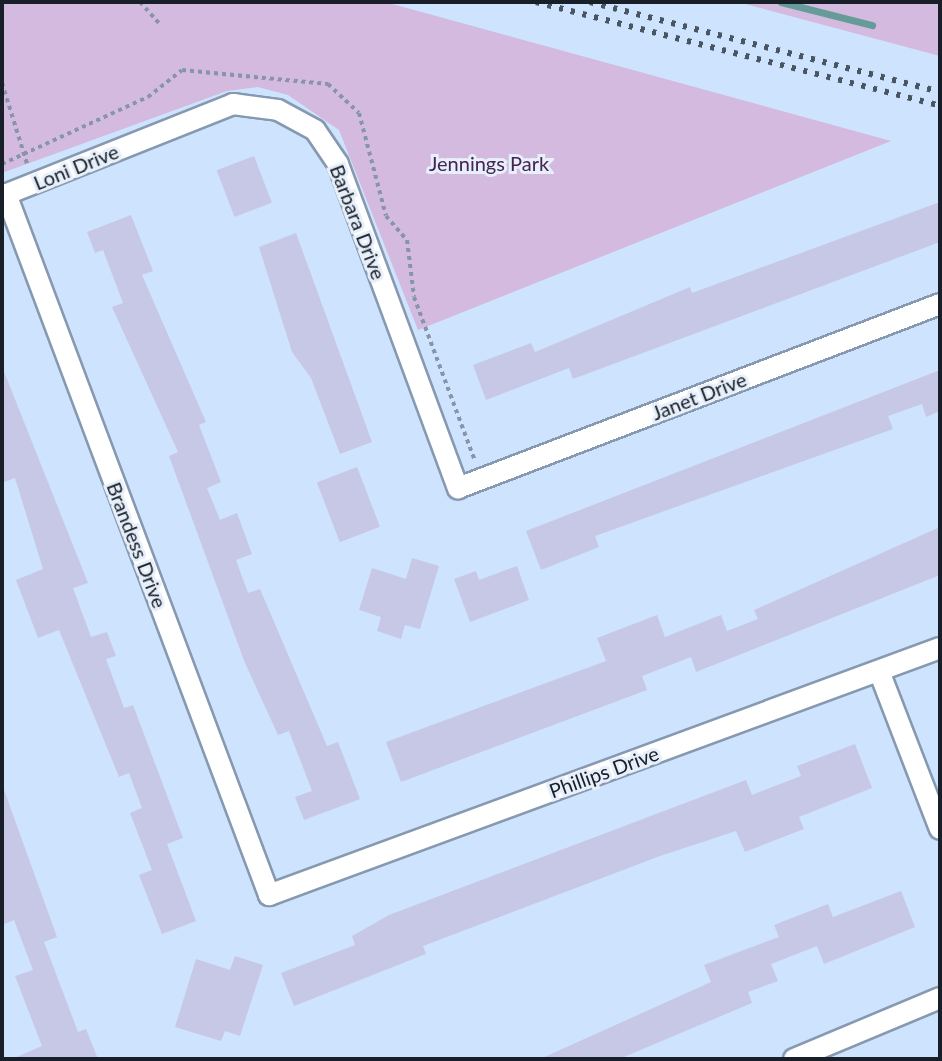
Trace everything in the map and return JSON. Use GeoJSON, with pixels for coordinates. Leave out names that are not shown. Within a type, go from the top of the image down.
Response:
{"type":"FeatureCollection","features":[{"type":"Feature","properties":{"kind":"street","name":"Barbara Drive"},"geometry":{"type":"LineString","coordinates":[[146,139],[233,104],[278,110],[315,130],[338,164],[458,488]]}},
{"type":"Feature","properties":{"kind":"street","name":"Loni Drive"},"geometry":{"type":"LineString","coordinates":[[4,195],[146,139]]}},
{"type":"Feature","properties":{"kind":"street","name":"Brandess Drive"},"geometry":{"type":"LineString","coordinates":[[4,195],[269,895]]}},
{"type":"Feature","properties":{"kind":"street","name":"Janet Drive"},"geometry":{"type":"LineString","coordinates":[[458,488],[940,304]]}},
{"type":"Feature","properties":{"kind":"street","name":"Phillips Drive"},"geometry":{"type":"LineString","coordinates":[[269,895],[940,648]]}},
{"type":"Feature","properties":{"kind":"street"},"geometry":{"type":"LineString","coordinates":[[879,671],[940,829]]}},
{"type":"Feature","properties":{"kind":"street"},"geometry":{"type":"LineString","coordinates":[[794,1059],[940,998]]}},
{"type":"Feature","properties":{"kind":"path"},"geometry":{"type":"LineString","coordinates":[[140,2],[161,25]]}},
{"type":"Feature","properties":{"kind":"path"},"geometry":{"type":"LineString","coordinates":[[2,164],[148,97],[182,70],[328,84],[359,113],[386,216],[407,240],[414,297],[480,478]]}},
{"type":"Feature","properties":{"kind":"path"},"geometry":{"type":"LineString","coordinates":[[2,83],[34,185]]}},
{"type":"Feature","properties":{"kind":"green space","name":"Jennings Park"},"geometry":{"type":"Polygon","coordinates":[[[2,2],[385,2],[891,141],[418,330],[339,130],[288,95],[258,87],[227,91],[2,173],[2,2]]]}},
{"type":"Feature","properties":{"kind":"green space"},"geometry":{"type":"Polygon","coordinates":[[[738,2],[940,2],[940,56],[738,2]]]}},
{"type":"Feature","properties":{"kind":"building"},"geometry":{"type":"Polygon","coordinates":[[[254,156],[272,203],[235,217],[217,170],[254,156]]]}},
{"type":"Feature","properties":{"kind":"building"},"geometry":{"type":"Polygon","coordinates":[[[940,202],[940,242],[573,379],[569,368],[486,400],[473,365],[531,343],[535,352],[690,287],[692,293],[940,202]]]}},
{"type":"Feature","properties":{"kind":"building"},"geometry":{"type":"Polygon","coordinates":[[[131,215],[153,271],[142,275],[206,422],[199,425],[221,482],[207,488],[220,520],[237,513],[252,554],[236,560],[248,593],[260,589],[327,746],[338,742],[360,799],[304,820],[295,797],[312,791],[289,731],[278,735],[245,663],[169,456],[178,452],[112,307],[123,303],[103,250],[95,253],[87,232],[131,215]]]}},
{"type":"Feature","properties":{"kind":"building"},"geometry":{"type":"Polygon","coordinates":[[[296,233],[372,442],[340,454],[311,378],[292,352],[259,247],[296,233]]]}},
{"type":"Feature","properties":{"kind":"building"},"geometry":{"type":"Polygon","coordinates":[[[3,369],[88,583],[73,588],[91,637],[107,632],[116,656],[106,659],[124,708],[133,705],[183,838],[167,844],[196,921],[162,934],[139,875],[152,870],[130,813],[142,808],[129,773],[119,777],[59,630],[38,638],[16,580],[43,569],[15,478],[2,483],[3,369]]]}},
{"type":"Feature","properties":{"kind":"building"},"geometry":{"type":"Polygon","coordinates":[[[940,370],[940,411],[926,417],[922,404],[888,416],[893,429],[595,536],[599,547],[541,570],[526,531],[940,370]]]}},
{"type":"Feature","properties":{"kind":"building"},"geometry":{"type":"Polygon","coordinates":[[[357,467],[380,527],[340,542],[317,482],[357,467]]]}},
{"type":"Feature","properties":{"kind":"building"},"geometry":{"type":"Polygon","coordinates":[[[940,527],[940,575],[696,672],[691,657],[642,676],[647,690],[401,782],[386,742],[606,661],[597,638],[657,615],[665,637],[721,615],[727,631],[758,619],[754,610],[940,527]]]}},
{"type":"Feature","properties":{"kind":"building"},"geometry":{"type":"Polygon","coordinates":[[[412,558],[439,566],[420,629],[405,625],[401,639],[377,631],[381,617],[359,610],[372,568],[406,579],[412,558]]]}},
{"type":"Feature","properties":{"kind":"building"},"geometry":{"type":"Polygon","coordinates":[[[517,566],[529,600],[470,622],[454,579],[476,571],[479,580],[517,566]]]}},
{"type":"Feature","properties":{"kind":"building"},"geometry":{"type":"Polygon","coordinates":[[[855,744],[872,788],[799,817],[804,829],[745,852],[736,831],[660,856],[423,946],[426,954],[294,1006],[281,973],[355,945],[352,936],[389,915],[746,780],[752,795],[801,776],[797,766],[855,744]]]}},
{"type":"Feature","properties":{"kind":"building"},"geometry":{"type":"Polygon","coordinates":[[[3,787],[57,937],[44,942],[78,1032],[86,1029],[98,1059],[12,1059],[42,1046],[15,976],[33,970],[14,920],[2,925],[3,787]]]}},
{"type":"Feature","properties":{"kind":"building"},"geometry":{"type":"Polygon","coordinates":[[[901,891],[915,927],[824,964],[817,946],[771,964],[778,981],[748,992],[752,1003],[619,1059],[540,1059],[711,982],[704,965],[779,937],[774,925],[828,904],[833,917],[901,891]]]}},
{"type":"Feature","properties":{"kind":"building"},"geometry":{"type":"Polygon","coordinates":[[[235,956],[263,965],[240,1036],[225,1031],[221,1041],[175,1027],[196,959],[230,970],[235,956]]]}},
{"type":"Feature","properties":{"kind":"waterway"},"geometry":{"type":"LineString","coordinates":[[781,2],[872,25]]}},
{"type":"Feature","properties":{"kind":"railway"},"geometry":{"type":"LineString","coordinates":[[536,2],[940,106]]}},
{"type":"Feature","properties":{"kind":"railway"},"geometry":{"type":"LineString","coordinates":[[590,2],[940,92]]}}]}
